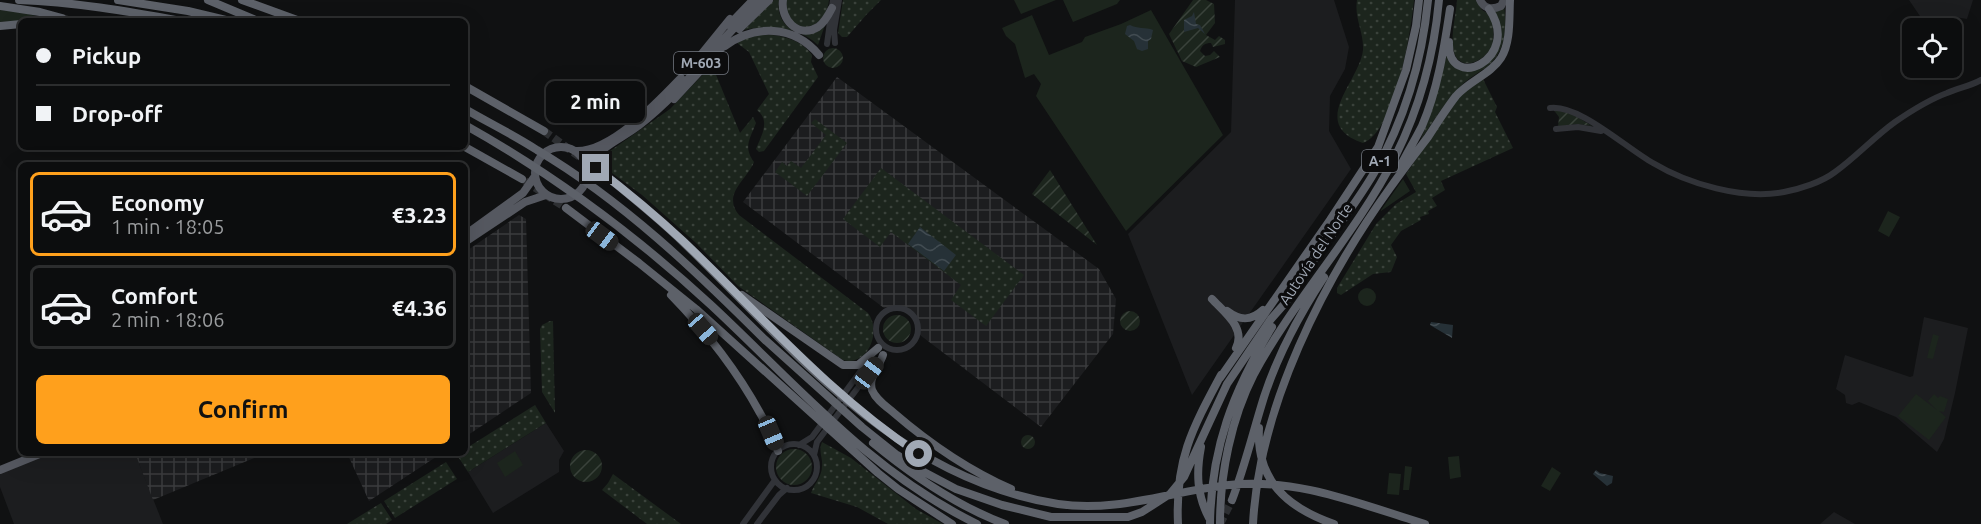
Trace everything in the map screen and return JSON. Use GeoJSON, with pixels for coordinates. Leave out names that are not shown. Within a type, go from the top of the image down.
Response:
{"type":"FeatureCollection","features":[{"type":"Feature","properties":{"kind":"highway"},"geometry":{"type":"LineString","coordinates":[[19,0],[115,9],[164,18]]}},
{"type":"Feature","properties":{"kind":"highway"},"geometry":{"type":"LineString","coordinates":[[118,0],[217,18]]}},
{"type":"Feature","properties":{"kind":"highway"},"geometry":{"type":"LineString","coordinates":[[208,0],[251,18]]}},
{"type":"Feature","properties":{"kind":"highway"},"geometry":{"type":"LineString","coordinates":[[242,0],[292,18]]}},
{"type":"Feature","properties":{"kind":"highway"},"geometry":{"type":"LineString","coordinates":[[257,0],[302,18]]}},
{"type":"Feature","properties":{"kind":"highway"},"geometry":{"type":"LineString","coordinates":[[691,67],[721,28],[747,0]]}},
{"type":"Feature","properties":{"kind":"highway","name":"M-603"},"geometry":{"type":"LineString","coordinates":[[468,233],[523,193],[535,176],[536,165],[541,155],[556,148],[565,147],[575,151],[594,149],[625,129],[652,107],[753,0]]}},
{"type":"Feature","properties":{"kind":"highway","name":"M-603"},"geometry":{"type":"LineString","coordinates":[[546,195],[552,198],[568,198],[576,194],[583,187],[592,170],[591,162],[596,155],[640,125],[662,105],[761,0]]}},
{"type":"Feature","properties":{"kind":"highway"},"geometry":{"type":"LineString","coordinates":[[640,125],[655,116],[681,93],[769,0]]}},
{"type":"Feature","properties":{"kind":"highway"},"geometry":{"type":"LineString","coordinates":[[783,0],[782,11],[785,18],[798,29],[808,30],[818,27],[833,4]]}},
{"type":"Feature","properties":{"kind":"highway"},"geometry":{"type":"LineString","coordinates":[[1220,378],[1356,182],[1393,111],[1406,70],[1419,0]]}},
{"type":"Feature","properties":{"kind":"highway","name":"Autovía del Norte"},"geometry":{"type":"LineString","coordinates":[[1211,524],[1215,473],[1226,419],[1245,373],[1286,302],[1373,175],[1392,139],[1406,106],[1418,67],[1428,0]]}},
{"type":"Feature","properties":{"kind":"highway","name":"Autovía del Norte"},"geometry":{"type":"LineString","coordinates":[[1220,524],[1221,493],[1227,456],[1244,397],[1269,349],[1336,252],[1394,159],[1412,120],[1426,77],[1436,33],[1439,0]]}},
{"type":"Feature","properties":{"kind":"highway"},"geometry":{"type":"LineString","coordinates":[[1504,0],[1507,37]]}},
{"type":"Feature","properties":{"kind":"highway"},"geometry":{"type":"LineString","coordinates":[[1253,524],[1259,477],[1268,438],[1282,390],[1300,345],[1338,268],[1389,189],[1457,95],[1502,57],[1507,37],[1510,0]]}},
{"type":"Feature","properties":{"kind":"highway"},"geometry":{"type":"LineString","coordinates":[[1451,4],[1449,49],[1455,62],[1468,68],[1482,65],[1495,49],[1497,24],[1489,9]]}},
{"type":"Feature","properties":{"kind":"highway"},"geometry":{"type":"LineString","coordinates":[[1389,189],[1422,125],[1433,94],[1442,62],[1451,4]]}},
{"type":"Feature","properties":{"kind":"highway"},"geometry":{"type":"LineString","coordinates":[[0,6],[62,18]]}},
{"type":"Feature","properties":{"kind":"highway"},"geometry":{"type":"LineString","coordinates":[[0,27],[18,26]]}},
{"type":"Feature","properties":{"kind":"highway"},"geometry":{"type":"LineString","coordinates":[[723,47],[736,37],[763,30],[796,37],[810,44],[819,55]]}},
{"type":"Feature","properties":{"kind":"highway"},"geometry":{"type":"LineString","coordinates":[[468,88],[544,131]]}},
{"type":"Feature","properties":{"kind":"highway"},"geometry":{"type":"LineString","coordinates":[[468,111],[538,150],[610,200],[721,296],[762,337],[822,389],[861,429],[911,473],[950,497],[1005,524]]}},
{"type":"Feature","properties":{"kind":"highway"},"geometry":{"type":"LineString","coordinates":[[468,127],[515,153],[585,200],[651,252],[712,306],[808,406]]}},
{"type":"Feature","properties":{"kind":"highway"},"geometry":{"type":"LineString","coordinates":[[468,149],[522,179]]}},
{"type":"Feature","properties":{"kind":"highway"},"geometry":{"type":"LineString","coordinates":[[575,151],[592,170],[640,203],[711,270],[796,354],[822,389],[919,454],[952,472],[1024,498],[1060,504],[1109,506],[1229,485],[1280,484],[1305,489],[1425,524]]}},
{"type":"Feature","properties":{"kind":"highway"},"geometry":{"type":"LineString","coordinates":[[468,240],[525,202],[546,195],[538,187],[535,176]]}},
{"type":"Feature","properties":{"kind":"highway"},"geometry":{"type":"LineString","coordinates":[[566,208],[639,263],[743,350],[852,445],[898,489],[952,524]]}},
{"type":"Feature","properties":{"kind":"highway"},"geometry":{"type":"LineString","coordinates":[[1232,500],[1244,469],[1263,399],[1273,373],[1297,320],[1336,252]]}},
{"type":"Feature","properties":{"kind":"highway"},"geometry":{"type":"LineString","coordinates":[[639,263],[690,315],[729,361],[758,410],[778,451]]}},
{"type":"Feature","properties":{"kind":"highway"},"geometry":{"type":"LineString","coordinates":[[711,270],[748,300],[843,365],[858,365],[882,349]]}},
{"type":"Feature","properties":{"kind":"highway"},"geometry":{"type":"LineString","coordinates":[[1178,524],[1177,495],[1187,444],[1200,412],[1238,344],[1240,334],[1236,326],[1212,299],[1235,317],[1247,319],[1261,311],[1281,289]]}},
{"type":"Feature","properties":{"kind":"highway"},"geometry":{"type":"LineString","coordinates":[[1051,517],[1128,516],[1152,506],[1170,494],[1184,477],[1227,384],[1271,319],[1286,302]]}},
{"type":"Feature","properties":{"kind":"highway"},"geometry":{"type":"LineString","coordinates":[[1300,345],[1318,315]]}},
{"type":"Feature","properties":{"kind":"highway"},"geometry":{"type":"LineString","coordinates":[[882,349],[872,378],[874,393],[913,429],[984,477],[1013,490],[1060,504]]}},
{"type":"Feature","properties":{"kind":"highway"},"geometry":{"type":"LineString","coordinates":[[1273,373],[1259,426],[1258,444],[1264,465],[1273,486],[1292,504],[1312,516],[1334,524]]}},
{"type":"Feature","properties":{"kind":"highway"},"geometry":{"type":"LineString","coordinates":[[861,429],[897,455],[956,489],[1002,505],[1088,524]]}},
{"type":"Feature","properties":{"kind":"highway"},"geometry":{"type":"LineString","coordinates":[[1205,429],[1197,467],[1198,484],[1211,524]]}},
{"type":"Feature","properties":{"kind":"highway"},"geometry":{"type":"LineString","coordinates":[[852,445],[907,484],[977,524]]}},
{"type":"Feature","properties":{"kind":"highway"},"geometry":{"type":"LineString","coordinates":[[0,465],[22,456]]}},
{"type":"Feature","properties":{"kind":"highway"},"geometry":{"type":"LineString","coordinates":[[0,470],[35,456]]}},
{"type":"Feature","properties":{"kind":"main road"},"geometry":{"type":"LineString","coordinates":[[1480,0],[1489,9],[1501,6],[1504,0]]}},
{"type":"Feature","properties":{"kind":"street"},"geometry":{"type":"LineString","coordinates":[[835,43],[834,30],[839,0]]}},
{"type":"Feature","properties":{"kind":"street"},"geometry":{"type":"LineString","coordinates":[[827,44],[833,4]]}},
{"type":"Feature","properties":{"kind":"street"},"geometry":{"type":"LineString","coordinates":[[1550,108],[1568,109],[1582,116],[1655,164],[1706,186],[1747,194],[1784,192],[1833,174],[1895,122],[1925,103],[1981,80]]}},
{"type":"Feature","properties":{"kind":"street"},"geometry":{"type":"LineString","coordinates":[[1556,129],[1578,127],[1594,129],[1610,135]]}},
{"type":"Feature","properties":{"kind":"street"},"geometry":{"type":"LineString","coordinates":[[894,308],[908,311],[917,321],[919,330],[912,345],[906,349],[882,349],[875,327],[877,320],[884,312],[894,308]]}},
{"type":"Feature","properties":{"kind":"street"},"geometry":{"type":"LineString","coordinates":[[799,445],[812,437],[882,349]]}},
{"type":"Feature","properties":{"kind":"street"},"geometry":{"type":"LineString","coordinates":[[814,456],[810,450],[799,445],[788,445],[778,451],[771,463],[775,480],[787,488],[799,489],[810,482],[816,470],[814,456],[817,442],[882,349]]}},
{"type":"Feature","properties":{"kind":"street"},"geometry":{"type":"LineString","coordinates":[[743,524],[775,480]]}},
{"type":"Feature","properties":{"kind":"street"},"geometry":{"type":"LineString","coordinates":[[757,524],[780,493],[787,488]]}},
{"type":"Feature","properties":{"kind":"shaded area"},"geometry":{"type":"Polygon","coordinates":[[[774,0],[779,0],[781,18],[792,31],[783,28],[744,30],[774,0]]]}},
{"type":"Feature","properties":{"kind":"shaded area"},"geometry":{"type":"Polygon","coordinates":[[[786,0],[829,0],[820,20],[806,27],[798,26],[792,21],[787,12],[786,0]]]}},
{"type":"Feature","properties":{"kind":"shaded area"},"geometry":{"type":"Polygon","coordinates":[[[843,0],[881,0],[847,37],[842,37],[838,33],[843,0]]]}},
{"type":"Feature","properties":{"kind":"shaded area"},"geometry":{"type":"Polygon","coordinates":[[[1014,0],[1056,0],[1021,14],[1014,0]]]}},
{"type":"Feature","properties":{"kind":"shaded area"},"geometry":{"type":"Polygon","coordinates":[[[1063,0],[1120,0],[1117,4],[1073,22],[1063,0]]]}},
{"type":"Feature","properties":{"kind":"shaded area"},"geometry":{"type":"Polygon","coordinates":[[[1193,0],[1206,0],[1214,4],[1215,23],[1206,35],[1215,40],[1219,36],[1225,40],[1225,44],[1213,47],[1211,43],[1205,44],[1200,51],[1205,56],[1214,51],[1220,57],[1196,67],[1182,61],[1169,34],[1193,0]]]}},
{"type":"Feature","properties":{"kind":"shaded area"},"geometry":{"type":"Polygon","coordinates":[[[1235,0],[1334,0],[1349,47],[1345,69],[1330,96],[1329,131],[1351,169],[1192,395],[1128,234],[1231,132],[1235,0]]]}},
{"type":"Feature","properties":{"kind":"shaded area"},"geometry":{"type":"Polygon","coordinates":[[[1357,0],[1414,0],[1405,56],[1392,101],[1384,121],[1374,135],[1363,143],[1347,135],[1339,125],[1338,113],[1363,50],[1356,7],[1357,0]]]}},
{"type":"Feature","properties":{"kind":"shaded area"},"geometry":{"type":"Polygon","coordinates":[[[1457,0],[1476,0],[1482,10],[1491,15],[1494,33],[1492,44],[1484,56],[1472,63],[1460,61],[1453,48],[1457,0]]]}},
{"type":"Feature","properties":{"kind":"shaded area"},"geometry":{"type":"Polygon","coordinates":[[[1909,0],[1973,0],[1967,19],[1949,16],[1921,18],[1909,0]]]}},
{"type":"Feature","properties":{"kind":"shaded area"},"geometry":{"type":"Polygon","coordinates":[[[1504,6],[1505,30],[1499,53],[1488,66],[1465,82],[1452,95],[1420,141],[1430,116],[1447,54],[1450,61],[1482,67],[1499,26],[1494,11],[1504,6]]]}},
{"type":"Feature","properties":{"kind":"shaded area"},"geometry":{"type":"Polygon","coordinates":[[[0,10],[22,12],[42,18],[18,18],[18,21],[0,22],[0,10]]]}},
{"type":"Feature","properties":{"kind":"shaded area"},"geometry":{"type":"Polygon","coordinates":[[[1151,10],[1223,135],[1126,231],[1036,96],[1041,84],[1034,74],[1025,78],[1015,44],[1006,36],[1002,28],[1032,15],[1049,55],[1082,42],[1085,37],[1151,10]]]}},
{"type":"Feature","properties":{"kind":"shaded area"},"geometry":{"type":"Polygon","coordinates":[[[825,25],[818,45],[793,31],[819,30],[825,25]]]}},
{"type":"Feature","properties":{"kind":"shaded area"},"geometry":{"type":"Polygon","coordinates":[[[760,34],[795,41],[807,49],[812,55],[811,62],[818,77],[764,151],[759,152],[756,149],[764,124],[757,110],[769,94],[749,52],[737,43],[747,37],[760,34]]]}},
{"type":"Feature","properties":{"kind":"shaded area"},"geometry":{"type":"Polygon","coordinates":[[[833,48],[840,51],[843,58],[840,65],[833,68],[826,65],[823,58],[826,51],[833,48]]]}},
{"type":"Feature","properties":{"kind":"shaded area"},"geometry":{"type":"Polygon","coordinates":[[[712,65],[740,133],[753,117],[756,123],[748,147],[754,162],[734,194],[734,207],[739,215],[868,313],[874,329],[873,338],[866,353],[859,358],[852,361],[843,360],[738,286],[696,243],[642,195],[597,162],[670,109],[712,65]]]}},
{"type":"Feature","properties":{"kind":"shaded area"},"geometry":{"type":"Polygon","coordinates":[[[837,77],[1099,269],[1116,299],[1113,334],[1041,427],[920,335],[918,321],[906,309],[896,306],[884,308],[743,202],[837,77]]]}},
{"type":"Feature","properties":{"kind":"shaded area"},"geometry":{"type":"Polygon","coordinates":[[[1482,77],[1497,107],[1495,112],[1513,148],[1441,181],[1445,190],[1432,198],[1437,206],[1428,211],[1429,214],[1420,217],[1421,220],[1401,231],[1391,245],[1397,257],[1391,272],[1373,274],[1341,295],[1337,293],[1337,288],[1376,224],[1396,204],[1416,192],[1406,174],[1459,97],[1482,77]]]}},
{"type":"Feature","properties":{"kind":"shaded area"},"geometry":{"type":"Polygon","coordinates":[[[1553,109],[1569,112],[1592,126],[1577,124],[1558,127],[1559,117],[1553,109]]]}},
{"type":"Feature","properties":{"kind":"shaded area"},"geometry":{"type":"Polygon","coordinates":[[[815,119],[847,143],[807,196],[775,172],[782,162],[787,166],[791,161],[801,168],[826,135],[811,123],[815,119]]]}},
{"type":"Feature","properties":{"kind":"shaded area"},"geometry":{"type":"Polygon","coordinates":[[[881,168],[1024,275],[986,326],[951,300],[961,285],[891,232],[880,247],[843,219],[881,168]]]}},
{"type":"Feature","properties":{"kind":"shaded area"},"geometry":{"type":"Polygon","coordinates":[[[1050,170],[1097,245],[1032,194],[1050,170]]]}},
{"type":"Feature","properties":{"kind":"shaded area"},"geometry":{"type":"Polygon","coordinates":[[[1403,179],[1410,191],[1381,211],[1381,210],[1403,179]]]}},
{"type":"Feature","properties":{"kind":"shaded area"},"geometry":{"type":"Polygon","coordinates":[[[1888,211],[1900,217],[1889,237],[1878,231],[1888,211]]]}},
{"type":"Feature","properties":{"kind":"shaded area"},"geometry":{"type":"Polygon","coordinates":[[[519,215],[526,219],[531,393],[468,435],[468,250],[519,215]]]}},
{"type":"Feature","properties":{"kind":"shaded area"},"geometry":{"type":"Polygon","coordinates":[[[1367,288],[1373,291],[1376,297],[1373,303],[1367,306],[1361,303],[1358,297],[1361,291],[1367,288]]]}},
{"type":"Feature","properties":{"kind":"shaded area"},"geometry":{"type":"Polygon","coordinates":[[[1130,311],[1137,314],[1140,321],[1137,328],[1130,331],[1123,328],[1120,321],[1123,314],[1130,311]]]}},
{"type":"Feature","properties":{"kind":"shaded area"},"geometry":{"type":"Polygon","coordinates":[[[897,315],[907,319],[911,329],[907,339],[897,343],[887,339],[883,329],[887,319],[897,315]]]}},
{"type":"Feature","properties":{"kind":"shaded area"},"geometry":{"type":"Polygon","coordinates":[[[1924,317],[1968,328],[1944,439],[1937,452],[1896,417],[1859,402],[1852,405],[1846,403],[1845,395],[1836,389],[1845,355],[1910,377],[1913,376],[1924,317]]]}},
{"type":"Feature","properties":{"kind":"shaded area"},"geometry":{"type":"Polygon","coordinates":[[[553,321],[555,413],[542,392],[540,329],[542,325],[553,321]]]}},
{"type":"Feature","properties":{"kind":"shaded area"},"geometry":{"type":"Polygon","coordinates":[[[1933,334],[1939,336],[1933,359],[1927,358],[1933,334]]]}},
{"type":"Feature","properties":{"kind":"shaded area"},"geometry":{"type":"Polygon","coordinates":[[[1916,394],[1937,410],[1928,401],[1934,394],[1938,398],[1940,396],[1948,399],[1944,412],[1939,411],[1946,417],[1929,440],[1898,416],[1916,394]]]}},
{"type":"Feature","properties":{"kind":"shaded area"},"geometry":{"type":"Polygon","coordinates":[[[535,405],[546,423],[468,472],[458,456],[468,456],[468,447],[535,405]]]}},
{"type":"Feature","properties":{"kind":"shaded area"},"geometry":{"type":"Polygon","coordinates":[[[546,423],[564,451],[559,460],[559,472],[493,513],[468,472],[546,423]]]}},
{"type":"Feature","properties":{"kind":"shaded area"},"geometry":{"type":"Polygon","coordinates":[[[1025,435],[1031,435],[1035,442],[1031,449],[1025,449],[1021,445],[1021,439],[1025,435]]]}},
{"type":"Feature","properties":{"kind":"shaded area"},"geometry":{"type":"Polygon","coordinates":[[[822,442],[851,458],[916,509],[943,524],[888,524],[857,507],[811,493],[822,470],[820,449],[822,442]]]}},
{"type":"Feature","properties":{"kind":"shaded area"},"geometry":{"type":"Polygon","coordinates":[[[794,449],[806,455],[812,467],[806,479],[794,485],[782,479],[776,467],[782,455],[794,449]]]}},
{"type":"Feature","properties":{"kind":"shaded area"},"geometry":{"type":"Polygon","coordinates":[[[586,450],[598,454],[602,466],[598,478],[586,482],[574,478],[570,466],[574,454],[586,450]]]}},
{"type":"Feature","properties":{"kind":"shaded area"},"geometry":{"type":"Polygon","coordinates":[[[515,451],[523,465],[505,477],[497,463],[515,451]]]}},
{"type":"Feature","properties":{"kind":"shaded area"},"geometry":{"type":"Polygon","coordinates":[[[41,456],[136,456],[163,524],[14,524],[0,487],[0,472],[41,456]]]}},
{"type":"Feature","properties":{"kind":"shaded area"},"geometry":{"type":"Polygon","coordinates":[[[136,456],[259,456],[153,500],[136,456]]]}},
{"type":"Feature","properties":{"kind":"shaded area"},"geometry":{"type":"Polygon","coordinates":[[[348,456],[437,456],[369,501],[348,456]]]}},
{"type":"Feature","properties":{"kind":"shaded area"},"geometry":{"type":"Polygon","coordinates":[[[1459,456],[1461,477],[1450,479],[1448,457],[1459,456]]]}},
{"type":"Feature","properties":{"kind":"shaded area"},"geometry":{"type":"Polygon","coordinates":[[[446,462],[457,479],[395,518],[384,501],[446,462]]]}},
{"type":"Feature","properties":{"kind":"shaded area"},"geometry":{"type":"Polygon","coordinates":[[[1405,466],[1412,467],[1409,490],[1403,490],[1405,466]]]}},
{"type":"Feature","properties":{"kind":"shaded area"},"geometry":{"type":"Polygon","coordinates":[[[1552,467],[1561,473],[1550,491],[1541,486],[1552,467]]]}},
{"type":"Feature","properties":{"kind":"shaded area"},"geometry":{"type":"Polygon","coordinates":[[[1389,473],[1401,474],[1399,495],[1387,494],[1389,473]]]}},
{"type":"Feature","properties":{"kind":"shaded area"},"geometry":{"type":"Polygon","coordinates":[[[613,474],[681,524],[647,524],[602,490],[613,474]]]}},
{"type":"Feature","properties":{"kind":"shaded area"},"geometry":{"type":"Polygon","coordinates":[[[381,503],[392,520],[386,524],[347,524],[381,503]]]}},
{"type":"Feature","properties":{"kind":"shaded area"},"geometry":{"type":"Polygon","coordinates":[[[1834,512],[1855,524],[1820,524],[1834,512]]]}},
{"type":"Feature","properties":{"kind":"water"},"geometry":{"type":"Polygon","coordinates":[[[1194,12],[1196,24],[1200,25],[1205,34],[1198,28],[1184,32],[1184,20],[1192,16],[1194,12]]]}},
{"type":"Feature","properties":{"kind":"water"},"geometry":{"type":"Polygon","coordinates":[[[1127,26],[1153,30],[1151,39],[1148,41],[1148,49],[1142,51],[1137,49],[1134,41],[1125,34],[1127,26]]]}},
{"type":"Feature","properties":{"kind":"water"},"geometry":{"type":"Polygon","coordinates":[[[920,227],[956,255],[944,271],[908,244],[920,227]]]}},
{"type":"Feature","properties":{"kind":"water"},"geometry":{"type":"Polygon","coordinates":[[[1431,322],[1453,325],[1452,338],[1430,325],[1431,322]]]}},
{"type":"Feature","properties":{"kind":"water"},"geometry":{"type":"Polygon","coordinates":[[[1596,470],[1613,476],[1612,483],[1607,486],[1593,474],[1596,470]]]}},
{"type":"Feature","properties":{"kind":"tunnel"},"geometry":{"type":"LineString","coordinates":[[544,131],[595,168]]}},
{"type":"Feature","properties":{"kind":"tunnel"},"geometry":{"type":"LineString","coordinates":[[525,181],[566,208]]}},
{"type":"Feature","properties":{"kind":"tunnel"},"geometry":{"type":"LineString","coordinates":[[1220,524],[1232,500]]}},
{"type":"Feature","properties":{"kind":"route"},"geometry":{"type":"LineString","coordinates":[[596,168],[682,241],[827,383],[878,426],[919,454]]}}]}
